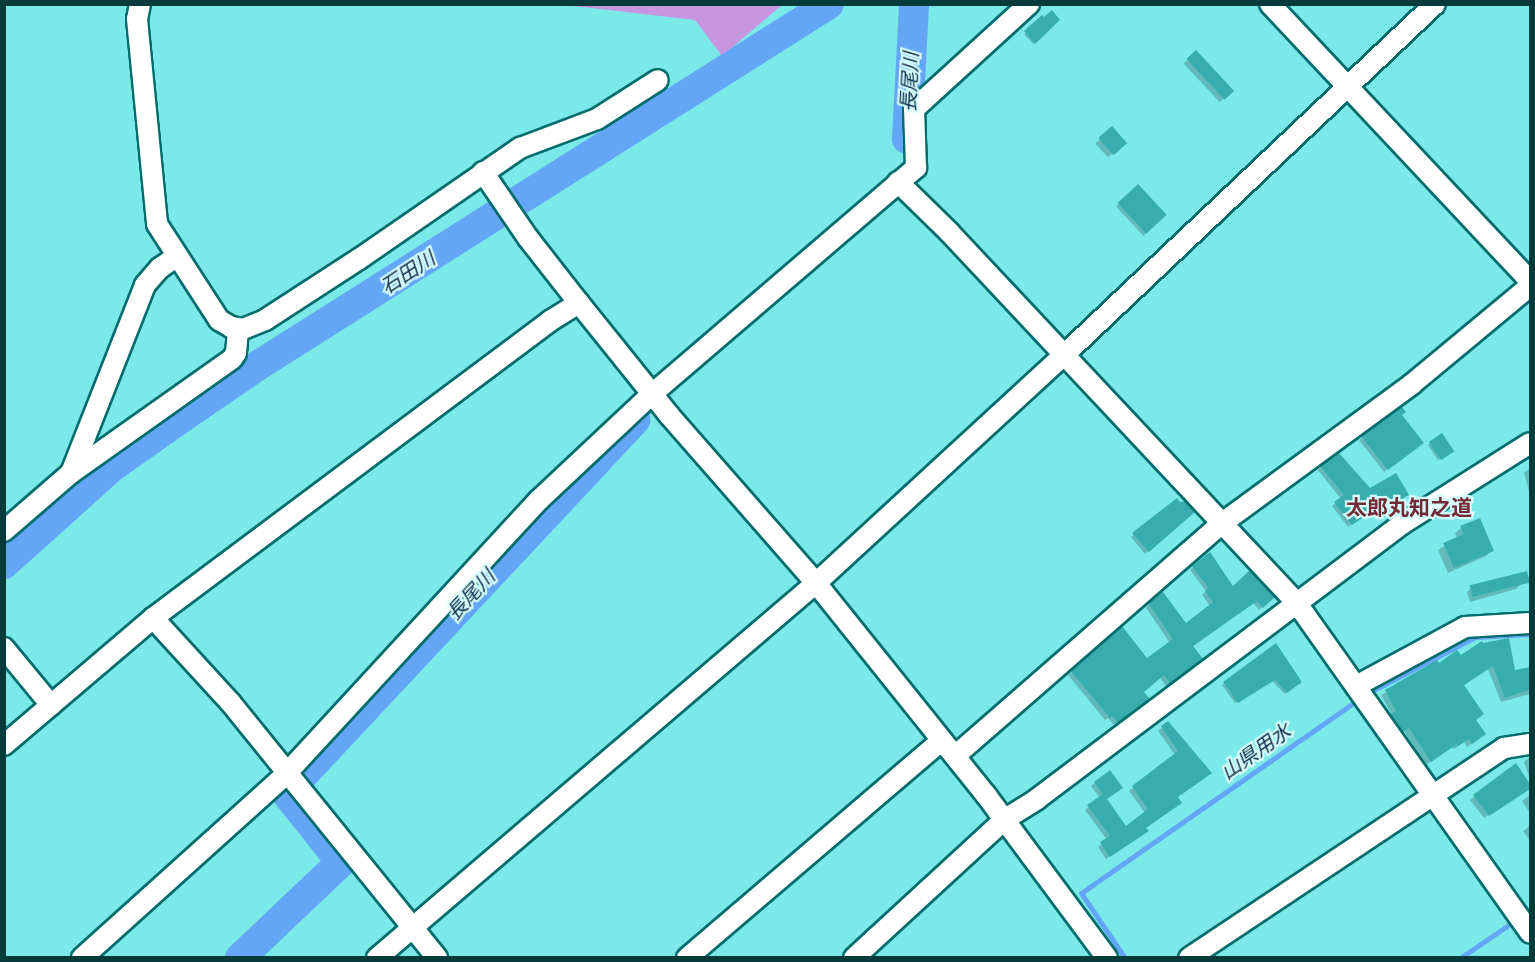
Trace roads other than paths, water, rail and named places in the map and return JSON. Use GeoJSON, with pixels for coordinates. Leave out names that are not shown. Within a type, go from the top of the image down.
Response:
{"type":"FeatureCollection","features":[{"type":"Feature","properties":{"kind":"street"},"geometry":{"type":"LineString","coordinates":[[140,4],[137,19],[157,224],[219,320],[238,328],[274,314],[488,178],[520,148],[597,119],[657,80]]}},
{"type":"Feature","properties":{"kind":"street"},"geometry":{"type":"LineString","coordinates":[[82,957],[286,774],[540,499],[652,394],[916,168],[914,109],[1029,4]]}},
{"type":"Feature","properties":{"kind":"street"},"geometry":{"type":"LineString","coordinates":[[1270,4],[1349,85],[1530,281]]}},
{"type":"Feature","properties":{"kind":"street"},"geometry":{"type":"LineString","coordinates":[[377,957],[816,583],[1064,356],[1435,4]]}},
{"type":"Feature","properties":{"kind":"street"},"geometry":{"type":"LineString","coordinates":[[488,178],[528,238],[579,303],[652,394],[816,583],[955,756],[1107,957]]}},
{"type":"Feature","properties":{"kind":"street"},"geometry":{"type":"LineString","coordinates":[[898,182],[1296,602],[1434,795],[1523,908],[1530,933]]}},
{"type":"Feature","properties":{"kind":"street"},"geometry":{"type":"LineString","coordinates":[[71,473],[146,285],[160,268],[177,256]]}},
{"type":"Feature","properties":{"kind":"street"},"geometry":{"type":"LineString","coordinates":[[955,756],[1221,524],[1412,384],[1530,286]]}},
{"type":"Feature","properties":{"kind":"street"},"geometry":{"type":"LineString","coordinates":[[4,745],[153,618],[550,321],[579,303]]}},
{"type":"Feature","properties":{"kind":"street"},"geometry":{"type":"LineString","coordinates":[[4,531],[71,473],[232,359],[236,353],[238,328]]}},
{"type":"Feature","properties":{"kind":"street"},"geometry":{"type":"LineString","coordinates":[[861,955],[1004,820],[1037,799],[1402,524],[1530,443]]}},
{"type":"Feature","properties":{"kind":"street"},"geometry":{"type":"LineString","coordinates":[[153,618],[230,702],[286,774],[437,957]]}},
{"type":"Feature","properties":{"kind":"street"},"geometry":{"type":"LineString","coordinates":[[1361,693],[1466,627],[1530,623]]}},
{"type":"Feature","properties":{"kind":"street"},"geometry":{"type":"LineString","coordinates":[[4,648],[51,705]]}},
{"type":"Feature","properties":{"kind":"street"},"geometry":{"type":"LineString","coordinates":[[687,957],[942,740]]}},
{"type":"Feature","properties":{"kind":"street"},"geometry":{"type":"LineString","coordinates":[[1189,957],[1504,748],[1530,744]]}},
{"type":"Feature","properties":{"kind":"waterway","name":"石田川"},"geometry":{"type":"LineString","coordinates":[[4,564],[112,467],[262,363],[829,4]]}},
{"type":"Feature","properties":{"kind":"waterway","name":"長尾川"},"geometry":{"type":"LineString","coordinates":[[907,139],[914,4]]}},
{"type":"Feature","properties":{"kind":"waterway","name":"長尾川"},"geometry":{"type":"LineString","coordinates":[[304,774],[635,420]]}},
{"type":"Feature","properties":{"kind":"waterway","name":"山県用水"},"geometry":{"type":"LineString","coordinates":[[1366,694],[1475,637],[1530,634]]}},
{"type":"Feature","properties":{"kind":"waterway","name":"山県用水"},"geometry":{"type":"LineString","coordinates":[[1125,958],[1081,893],[1359,699]]}},
{"type":"Feature","properties":{"kind":"waterway","name":"長尾川"},"geometry":{"type":"LineString","coordinates":[[240,958],[341,862],[286,793]]}},
{"type":"Feature","properties":{"kind":"waterway"},"geometry":{"type":"LineString","coordinates":[[1460,958],[1513,922]]}},
{"type":"Feature","properties":{"kind":"district","name":"太郎丸知之道"},"geometry":{"type":"Point","coordinates":[1409,508]}}]}
